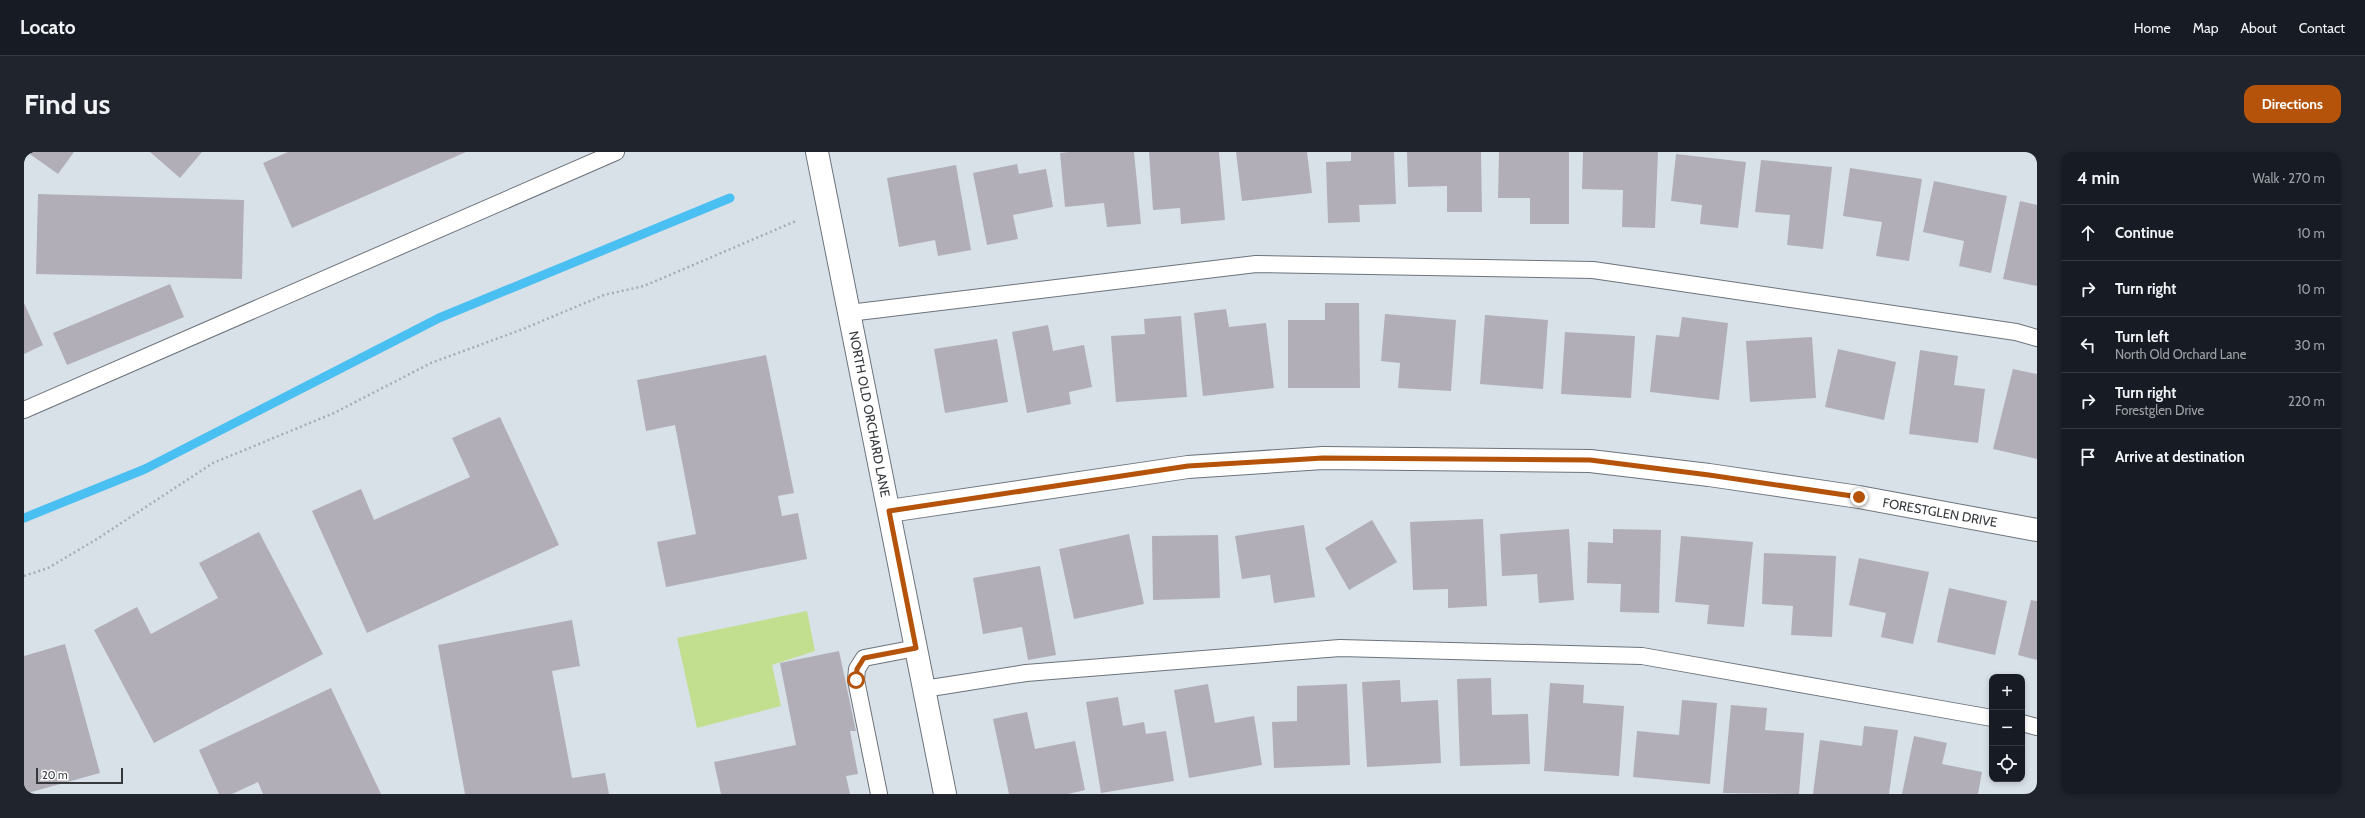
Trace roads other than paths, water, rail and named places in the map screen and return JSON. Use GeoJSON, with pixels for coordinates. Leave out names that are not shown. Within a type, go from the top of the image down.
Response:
{"type":"FeatureCollection","features":[{"type":"Feature","properties":{"kind":"street","name":"NORTH OLD ORCHARD LANE"},"geometry":{"type":"LineString","coordinates":[[817,152],[945,794]]}},
{"type":"Feature","properties":{"kind":"street","name":"FORESTGLEN DRIVE"},"geometry":{"type":"LineString","coordinates":[[889,511],[1188,466],[1323,458],[1590,460],[1709,475],[1859,497],[2037,530]]}},
{"type":"Feature","properties":{"kind":"lane"},"geometry":{"type":"LineString","coordinates":[[24,410],[616,152]]}},
{"type":"Feature","properties":{"kind":"lane"},"geometry":{"type":"LineString","coordinates":[[849,313],[1256,264],[1593,270],[2016,332],[2037,338]]}},
{"type":"Feature","properties":{"kind":"lane"},"geometry":{"type":"LineString","coordinates":[[879,794],[860,703],[856,680],[857,669],[864,658],[916,648]]}},
{"type":"Feature","properties":{"kind":"lane"},"geometry":{"type":"LineString","coordinates":[[924,689],[1026,673],[1340,648],[1642,656],[1989,717]]}},
{"type":"Feature","properties":{"kind":"lane"},"geometry":{"type":"LineString","coordinates":[[2025,725],[2037,727]]}},
{"type":"Feature","properties":{"kind":"waterway"},"geometry":{"type":"LineString","coordinates":[[24,518],[145,469],[439,318],[730,198]]}}]}
